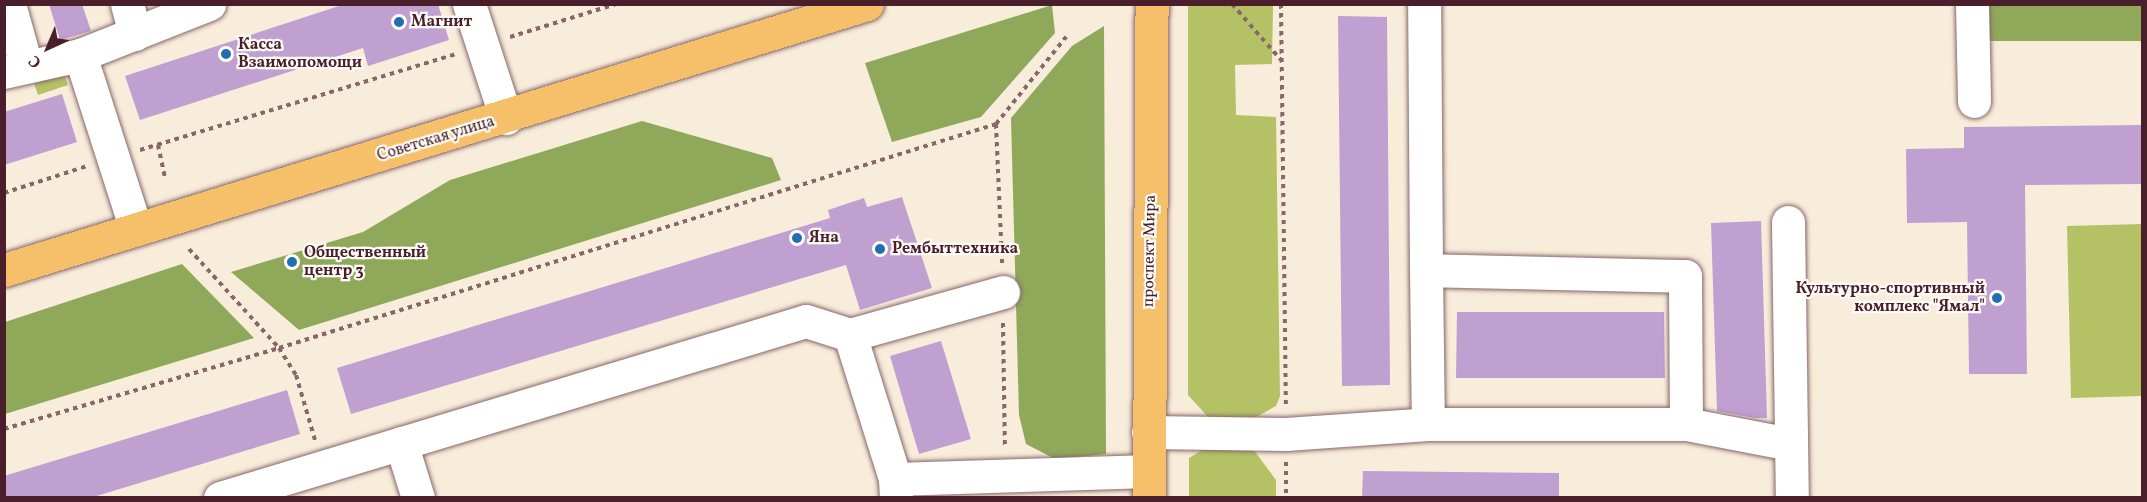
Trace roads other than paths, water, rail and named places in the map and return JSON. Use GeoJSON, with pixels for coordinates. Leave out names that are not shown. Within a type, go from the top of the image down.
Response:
{"type":"FeatureCollection","features":[{"type":"Feature","properties":{"kind":"main road","name":"Советская улица"},"geometry":{"type":"LineString","coordinates":[[4,270],[506,118],[867,4]]}},
{"type":"Feature","properties":{"kind":"main road","name":"проспект Мира"},"geometry":{"type":"LineString","coordinates":[[1149,484],[1152,4]]}},
{"type":"Feature","properties":{"kind":"lane"},"geometry":{"type":"LineString","coordinates":[[9,4],[15,68],[80,55],[131,19],[209,4]]}},
{"type":"Feature","properties":{"kind":"lane"},"geometry":{"type":"LineString","coordinates":[[469,4],[506,118]]}},
{"type":"Feature","properties":{"kind":"lane"},"geometry":{"type":"LineString","coordinates":[[1424,4],[1428,424]]}},
{"type":"Feature","properties":{"kind":"lane"},"geometry":{"type":"LineString","coordinates":[[1972,4],[1974,101]]}},
{"type":"Feature","properties":{"kind":"lane"},"geometry":{"type":"LineString","coordinates":[[80,55],[136,229]]}},
{"type":"Feature","properties":{"kind":"lane"},"geometry":{"type":"LineString","coordinates":[[1788,222],[1792,498]]}},
{"type":"Feature","properties":{"kind":"lane"},"geometry":{"type":"LineString","coordinates":[[1426,270],[1685,276],[1686,424]]}},
{"type":"Feature","properties":{"kind":"lane"},"geometry":{"type":"LineString","coordinates":[[220,498],[323,465],[806,321],[850,334],[1003,292]]}},
{"type":"Feature","properties":{"kind":"lane"},"geometry":{"type":"LineString","coordinates":[[850,334],[896,488],[1149,484]]}},
{"type":"Feature","properties":{"kind":"lane"},"geometry":{"type":"LineString","coordinates":[[1148,432],[1286,434],[1428,424],[1686,424],[1790,444]]}},
{"type":"Feature","properties":{"kind":"lane"},"geometry":{"type":"LineString","coordinates":[[401,443],[418,498]]}},
{"type":"Feature","properties":{"kind":"place","name":"Магнит"},"geometry":{"type":"Point","coordinates":[399,22]}},
{"type":"Feature","properties":{"kind":"place","name":"Касса Взаимопомощи"},"geometry":{"type":"Point","coordinates":[226,54]}},
{"type":"Feature","properties":{"kind":"place","name":"Яна"},"geometry":{"type":"Point","coordinates":[797,238]}},
{"type":"Feature","properties":{"kind":"place","name":"Рембыттехника"},"geometry":{"type":"Point","coordinates":[880,249]}},
{"type":"Feature","properties":{"kind":"place","name":"Общественный центр 3"},"geometry":{"type":"Point","coordinates":[292,262]}},
{"type":"Feature","properties":{"kind":"place","name":"Культурно-спортивный комплекс \"Ямал\""},"geometry":{"type":"Point","coordinates":[1997,298]}}]}
